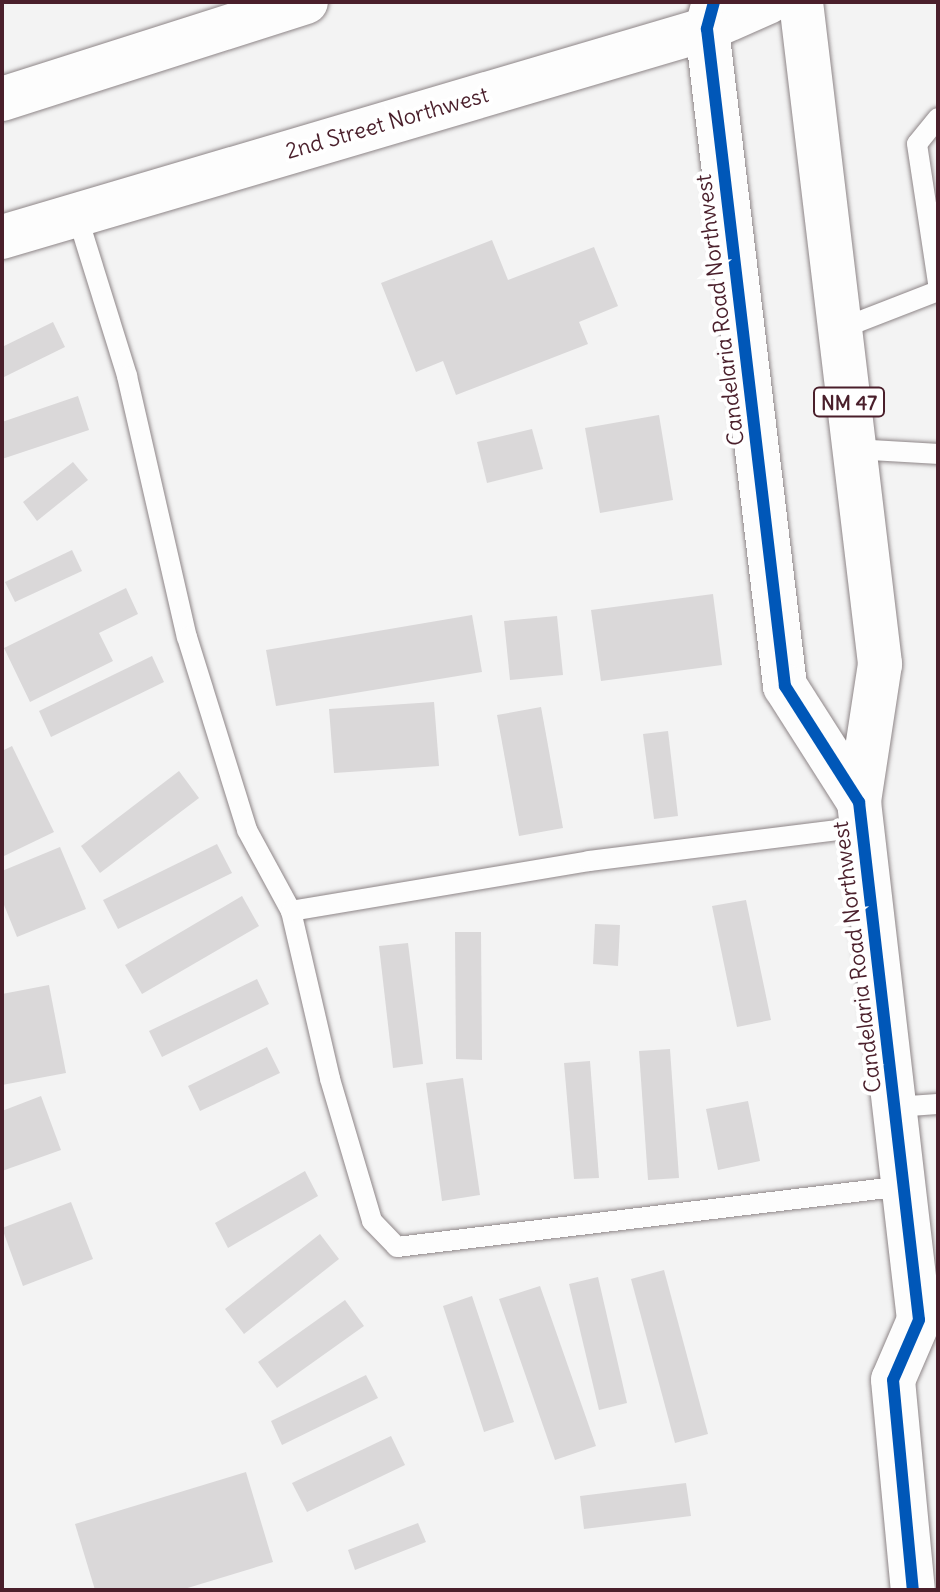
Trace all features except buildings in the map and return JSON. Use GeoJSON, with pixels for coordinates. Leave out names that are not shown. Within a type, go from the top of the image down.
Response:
{"type":"FeatureCollection","features":[{"type":"Feature","properties":{"kind":"main road"},"geometry":{"type":"LineString","coordinates":[[2,99],[306,2]]}},
{"type":"Feature","properties":{"kind":"main road","name":"2nd Street Northwest"},"geometry":{"type":"LineString","coordinates":[[2,237],[711,16],[768,2]]}},
{"type":"Feature","properties":{"kind":"main road","name":"Candelaria Road Northwest"},"geometry":{"type":"LineString","coordinates":[[801,2],[880,664],[861,814],[904,1186],[928,1332],[893,1380],[913,1590]]}},
{"type":"Feature","properties":{"kind":"main road","name":"Candelaria Road Northwest"},"geometry":{"type":"LineString","coordinates":[[711,16],[785,686],[861,814]]}},
{"type":"Feature","properties":{"kind":"lane"},"geometry":{"type":"LineString","coordinates":[[938,118],[917,144],[938,283]]}},
{"type":"Feature","properties":{"kind":"lane"},"geometry":{"type":"LineString","coordinates":[[77,215],[127,376],[187,637],[247,830],[291,911],[330,1079],[372,1221],[397,1247],[904,1186]]}},
{"type":"Feature","properties":{"kind":"lane"},"geometry":{"type":"LineString","coordinates":[[840,329],[938,291]]}},
{"type":"Feature","properties":{"kind":"lane"},"geometry":{"type":"LineString","coordinates":[[855,449],[938,454]]}},
{"type":"Feature","properties":{"kind":"lane"},"geometry":{"type":"LineString","coordinates":[[291,911],[861,814]]}},
{"type":"Feature","properties":{"kind":"lane"},"geometry":{"type":"LineString","coordinates":[[895,1107],[938,1104]]}},
{"type":"Feature","properties":{"kind":"cycle path"},"geometry":{"type":"LineString","coordinates":[[714,2],[707,29],[785,686],[859,802],[919,1320],[893,1380],[913,1590]]}}]}
